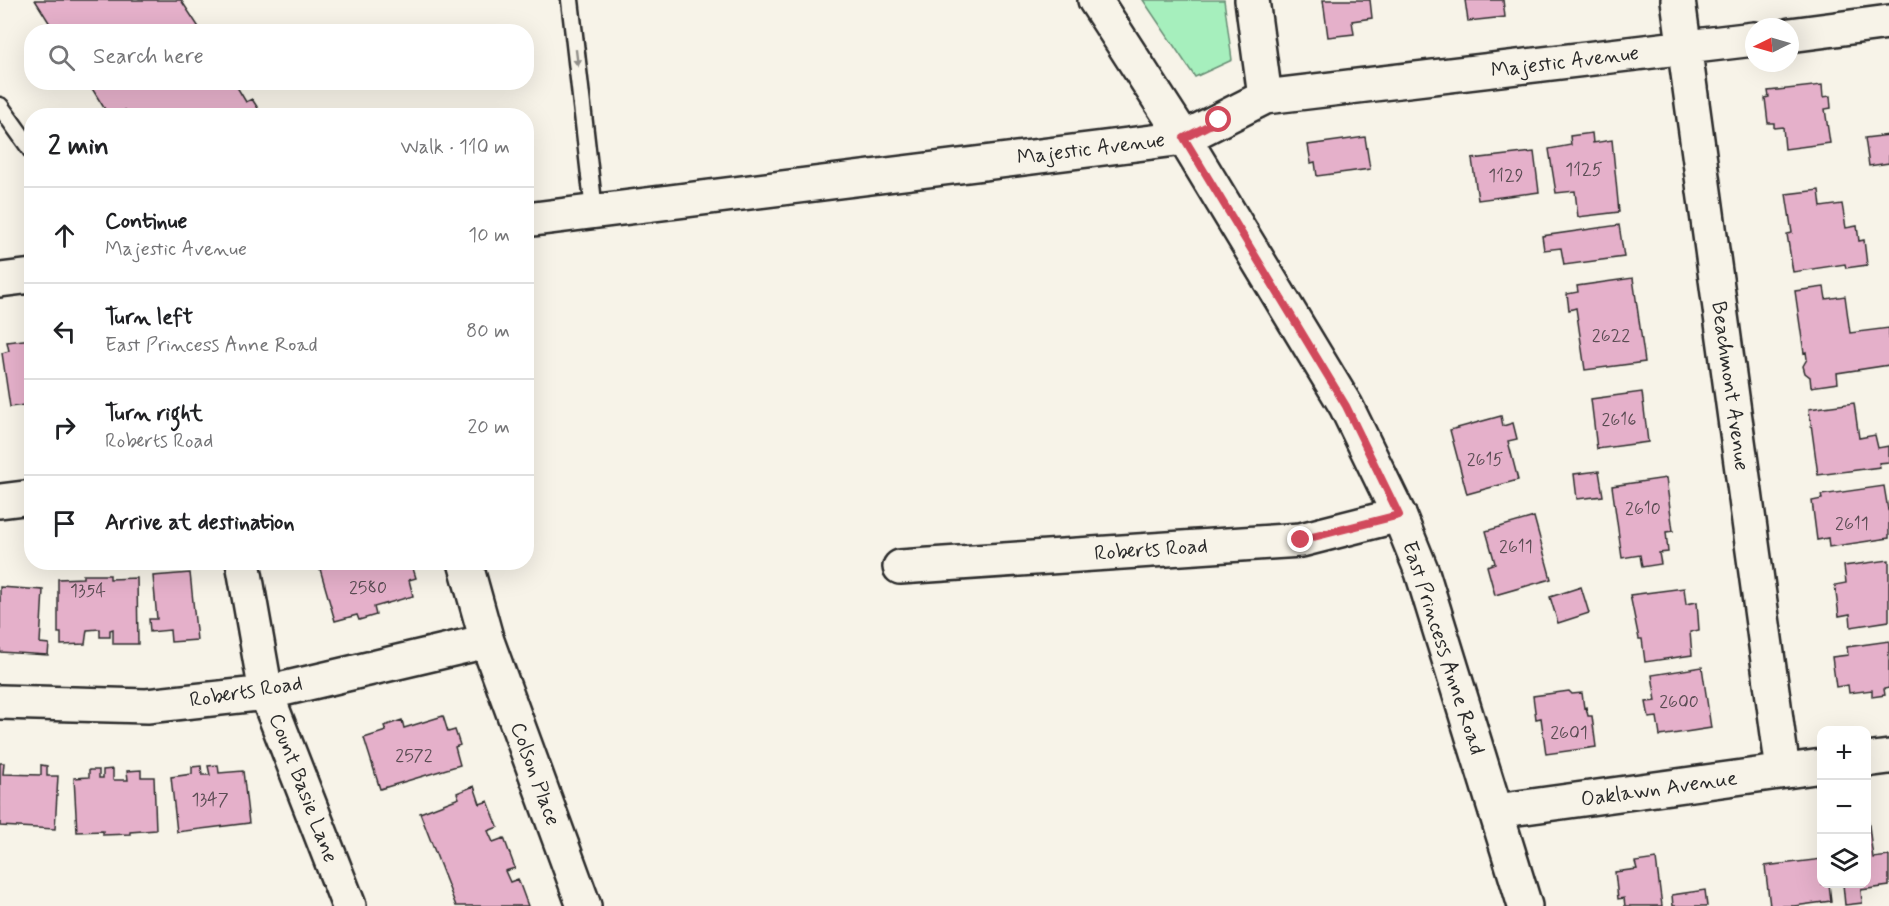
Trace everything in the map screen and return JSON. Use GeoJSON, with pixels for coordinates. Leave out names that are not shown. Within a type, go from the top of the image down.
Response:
{"type":"FeatureCollection","features":[{"type":"Feature","properties":{"kind":"street","name":"East Princess Anne Road"},"geometry":{"type":"LineString","coordinates":[[1095,0],[1184,138],[1346,406],[1399,515],[1422,572],[1525,906]]}},
{"type":"Feature","properties":{"kind":"street"},"geometry":{"type":"LineString","coordinates":[[1251,0],[1264,97]]}},
{"type":"Feature","properties":{"kind":"street","name":"Beachmont Avenue"},"geometry":{"type":"LineString","coordinates":[[1678,0],[1784,771]]}},
{"type":"Feature","properties":{"kind":"street"},"geometry":{"type":"LineString","coordinates":[[1799,34],[1889,21]]}},
{"type":"Feature","properties":{"kind":"street","name":"Majestic Avenue"},"geometry":{"type":"LineString","coordinates":[[534,219],[1184,138],[1264,97],[1745,40]]}},
{"type":"Feature","properties":{"kind":"street"},"geometry":{"type":"LineString","coordinates":[[0,280],[24,277]]}},
{"type":"Feature","properties":{"kind":"street"},"geometry":{"type":"LineString","coordinates":[[0,501],[24,498]]}},
{"type":"Feature","properties":{"kind":"street","name":"Roberts Road"},"geometry":{"type":"LineString","coordinates":[[900,567],[1301,540],[1399,515]]}},
{"type":"Feature","properties":{"kind":"street","name":"Count Basie Lane"},"geometry":{"type":"LineString","coordinates":[[244,570],[266,693],[345,905]]}},
{"type":"Feature","properties":{"kind":"street","name":"Colson Place"},"geometry":{"type":"LineString","coordinates":[[467,570],[487,641],[584,906]]}},
{"type":"Feature","properties":{"kind":"street","name":"Roberts Road"},"geometry":{"type":"LineString","coordinates":[[0,702],[147,706],[266,693],[487,641]]}},
{"type":"Feature","properties":{"kind":"street"},"geometry":{"type":"LineString","coordinates":[[1871,759],[1889,757]]}},
{"type":"Feature","properties":{"kind":"street","name":"Oaklawn Avenue"},"geometry":{"type":"LineString","coordinates":[[1496,811],[1817,767]]}},
{"type":"Feature","properties":{"kind":"lane"},"geometry":{"type":"LineString","coordinates":[[570,0],[594,212]]}},
{"type":"Feature","properties":{"kind":"lane"},"geometry":{"type":"LineString","coordinates":[[0,106],[24,140]]}},
{"type":"Feature","properties":{"kind":"green space"},"geometry":{"type":"Polygon","coordinates":[[[1143,0],[1224,0],[1232,60],[1195,77],[1143,0]]]}},
{"type":"Feature","properties":{"kind":"building"},"geometry":{"type":"Polygon","coordinates":[[[35,0],[181,0],[197,24],[50,24],[35,0]]]}},
{"type":"Feature","properties":{"kind":"building"},"geometry":{"type":"Polygon","coordinates":[[[1323,0],[1370,0],[1372,18],[1352,21],[1354,34],[1328,37],[1323,0]]]}},
{"type":"Feature","properties":{"kind":"building"},"geometry":{"type":"Polygon","coordinates":[[[1465,0],[1503,0],[1505,17],[1468,21],[1465,0]]]}},
{"type":"Feature","properties":{"kind":"building"},"geometry":{"type":"Polygon","coordinates":[[[1822,85],[1823,97],[1830,96],[1831,108],[1825,109],[1830,143],[1785,149],[1783,127],[1774,128],[1774,123],[1768,123],[1765,98],[1769,97],[1768,91],[1822,85]]]}},
{"type":"Feature","properties":{"kind":"building"},"geometry":{"type":"Polygon","coordinates":[[[93,90],[239,90],[246,102],[252,99],[258,108],[104,108],[93,90]]]}},
{"type":"Feature","properties":{"kind":"building"},"geometry":{"type":"Polygon","coordinates":[[[1592,133],[1593,143],[1612,140],[1619,212],[1578,217],[1575,191],[1556,193],[1549,149],[1571,145],[1570,136],[1592,133]]]}},
{"type":"Feature","properties":{"kind":"building"},"geometry":{"type":"Polygon","coordinates":[[[1889,135],[1889,163],[1869,166],[1865,138],[1889,135]]]}},
{"type":"Feature","properties":{"kind":"building"},"geometry":{"type":"Polygon","coordinates":[[[1365,137],[1370,169],[1317,176],[1315,162],[1311,163],[1308,145],[1365,137]]]}},
{"type":"Feature","properties":{"kind":"building"},"geometry":{"type":"Polygon","coordinates":[[[1534,152],[1539,192],[1478,200],[1472,159],[1534,152]]]}},
{"type":"Feature","properties":{"kind":"building"},"geometry":{"type":"Polygon","coordinates":[[[1819,190],[1821,207],[1842,204],[1846,228],[1857,226],[1859,241],[1864,240],[1867,265],[1846,268],[1845,264],[1793,272],[1787,234],[1792,233],[1786,194],[1819,190]]]}},
{"type":"Feature","properties":{"kind":"building"},"geometry":{"type":"Polygon","coordinates":[[[1619,225],[1624,257],[1564,265],[1561,248],[1544,250],[1542,236],[1619,225]]]}},
{"type":"Feature","properties":{"kind":"building"},"geometry":{"type":"Polygon","coordinates":[[[1633,278],[1645,362],[1585,370],[1576,308],[1569,310],[1567,294],[1578,292],[1577,286],[1633,278]]]}},
{"type":"Feature","properties":{"kind":"building"},"geometry":{"type":"Polygon","coordinates":[[[1824,287],[1826,299],[1845,296],[1850,333],[1889,328],[1889,365],[1837,373],[1838,383],[1811,387],[1810,377],[1805,373],[1803,366],[1807,359],[1806,352],[1804,353],[1795,291],[1824,287]]]}},
{"type":"Feature","properties":{"kind":"building"},"geometry":{"type":"Polygon","coordinates":[[[24,340],[24,405],[10,407],[2,353],[9,351],[7,342],[24,340]]]}},
{"type":"Feature","properties":{"kind":"building"},"geometry":{"type":"Polygon","coordinates":[[[1642,392],[1648,442],[1597,449],[1591,399],[1642,392]]]}},
{"type":"Feature","properties":{"kind":"building"},"geometry":{"type":"Polygon","coordinates":[[[1854,403],[1859,438],[1875,435],[1878,448],[1889,446],[1889,462],[1879,463],[1880,467],[1818,475],[1809,409],[1854,403]]]}},
{"type":"Feature","properties":{"kind":"building"},"geometry":{"type":"Polygon","coordinates":[[[1501,416],[1503,426],[1513,423],[1517,439],[1508,441],[1518,480],[1467,494],[1450,430],[1501,416]]]}},
{"type":"Feature","properties":{"kind":"building"},"geometry":{"type":"Polygon","coordinates":[[[1599,471],[1603,496],[1577,499],[1574,474],[1599,471]]]}},
{"type":"Feature","properties":{"kind":"building"},"geometry":{"type":"Polygon","coordinates":[[[1666,478],[1673,531],[1666,532],[1668,552],[1659,553],[1661,564],[1642,567],[1640,555],[1622,558],[1612,486],[1666,478]]]}},
{"type":"Feature","properties":{"kind":"building"},"geometry":{"type":"Polygon","coordinates":[[[1884,486],[1889,509],[1889,538],[1829,547],[1828,538],[1817,540],[1812,501],[1822,499],[1821,495],[1884,486]]]}},
{"type":"Feature","properties":{"kind":"building"},"geometry":{"type":"Polygon","coordinates":[[[1534,517],[1551,579],[1495,595],[1487,566],[1495,563],[1486,531],[1534,517]]]}},
{"type":"Feature","properties":{"kind":"building"},"geometry":{"type":"Polygon","coordinates":[[[1889,560],[1889,621],[1851,627],[1850,614],[1839,616],[1835,585],[1846,583],[1844,566],[1889,560]]]}},
{"type":"Feature","properties":{"kind":"building"},"geometry":{"type":"Polygon","coordinates":[[[320,570],[414,570],[416,578],[409,580],[413,596],[374,607],[376,615],[359,620],[357,615],[335,621],[320,570]]]}},
{"type":"Feature","properties":{"kind":"building"},"geometry":{"type":"Polygon","coordinates":[[[190,573],[197,640],[171,642],[170,630],[150,632],[149,619],[157,619],[153,576],[190,573]]]}},
{"type":"Feature","properties":{"kind":"building"},"geometry":{"type":"Polygon","coordinates":[[[83,575],[110,575],[110,579],[137,578],[138,644],[113,644],[113,629],[110,630],[110,637],[100,637],[100,629],[87,630],[85,644],[61,645],[61,633],[58,633],[58,579],[83,578],[83,575]]]}},
{"type":"Feature","properties":{"kind":"building"},"geometry":{"type":"Polygon","coordinates":[[[0,587],[43,590],[40,643],[49,644],[48,655],[0,652],[0,587]]]}},
{"type":"Feature","properties":{"kind":"building"},"geometry":{"type":"Polygon","coordinates":[[[1581,587],[1589,613],[1558,623],[1550,597],[1581,587]]]}},
{"type":"Feature","properties":{"kind":"building"},"geometry":{"type":"Polygon","coordinates":[[[1684,588],[1686,604],[1697,602],[1699,630],[1690,632],[1692,655],[1645,662],[1642,639],[1639,639],[1630,595],[1684,588]]]}},
{"type":"Feature","properties":{"kind":"building"},"geometry":{"type":"Polygon","coordinates":[[[1889,641],[1889,688],[1884,689],[1885,695],[1872,697],[1872,690],[1849,693],[1848,685],[1836,687],[1832,657],[1848,655],[1847,647],[1889,641]]]}},
{"type":"Feature","properties":{"kind":"building"},"geometry":{"type":"Polygon","coordinates":[[[1702,667],[1711,728],[1660,736],[1657,717],[1649,718],[1646,702],[1656,701],[1652,675],[1702,667]]]}},
{"type":"Feature","properties":{"kind":"building"},"geometry":{"type":"Polygon","coordinates":[[[1569,691],[1572,694],[1582,693],[1584,708],[1586,707],[1588,716],[1592,716],[1596,747],[1546,754],[1541,718],[1536,719],[1533,696],[1569,691]]]}},
{"type":"Feature","properties":{"kind":"building"},"geometry":{"type":"Polygon","coordinates":[[[443,716],[448,732],[455,730],[460,745],[455,747],[460,765],[380,789],[364,738],[386,731],[384,726],[402,720],[404,728],[443,716]]]}},
{"type":"Feature","properties":{"kind":"building"},"geometry":{"type":"Polygon","coordinates":[[[0,763],[4,763],[3,774],[41,775],[41,765],[47,766],[47,776],[58,776],[55,829],[0,826],[0,763]]]}},
{"type":"Feature","properties":{"kind":"building"},"geometry":{"type":"Polygon","coordinates":[[[218,765],[219,773],[243,771],[249,823],[177,832],[171,777],[192,774],[192,767],[201,766],[202,775],[210,775],[208,766],[218,765]]]}},
{"type":"Feature","properties":{"kind":"building"},"geometry":{"type":"Polygon","coordinates":[[[113,769],[113,780],[128,780],[127,771],[141,770],[141,777],[154,777],[156,830],[103,835],[103,831],[77,832],[74,778],[89,777],[89,770],[99,770],[99,778],[103,778],[103,770],[113,769]]]}},
{"type":"Feature","properties":{"kind":"building"},"geometry":{"type":"Polygon","coordinates":[[[474,786],[480,804],[488,801],[498,827],[488,831],[493,842],[504,838],[515,868],[505,871],[510,882],[518,879],[528,906],[456,906],[420,813],[459,798],[457,793],[474,786]]]}},
{"type":"Feature","properties":{"kind":"building"},"geometry":{"type":"Polygon","coordinates":[[[1871,842],[1873,858],[1889,856],[1889,886],[1861,890],[1862,903],[1845,905],[1843,888],[1871,888],[1871,842]]]}},
{"type":"Feature","properties":{"kind":"building"},"geometry":{"type":"Polygon","coordinates":[[[1656,859],[1662,906],[1625,906],[1624,898],[1618,899],[1615,872],[1637,869],[1635,862],[1656,859]]]}},
{"type":"Feature","properties":{"kind":"building"},"geometry":{"type":"Polygon","coordinates":[[[1817,860],[1817,888],[1829,888],[1831,901],[1794,906],[1770,906],[1765,866],[1817,860]]]}},
{"type":"Feature","properties":{"kind":"building"},"geometry":{"type":"Polygon","coordinates":[[[1705,890],[1707,906],[1673,906],[1672,895],[1705,890]]]}},
{"type":"Feature","properties":{"kind":"route"},"geometry":{"type":"LineString","coordinates":[[1219,120],[1184,138],[1346,406],[1399,515],[1301,540]]}}]}
